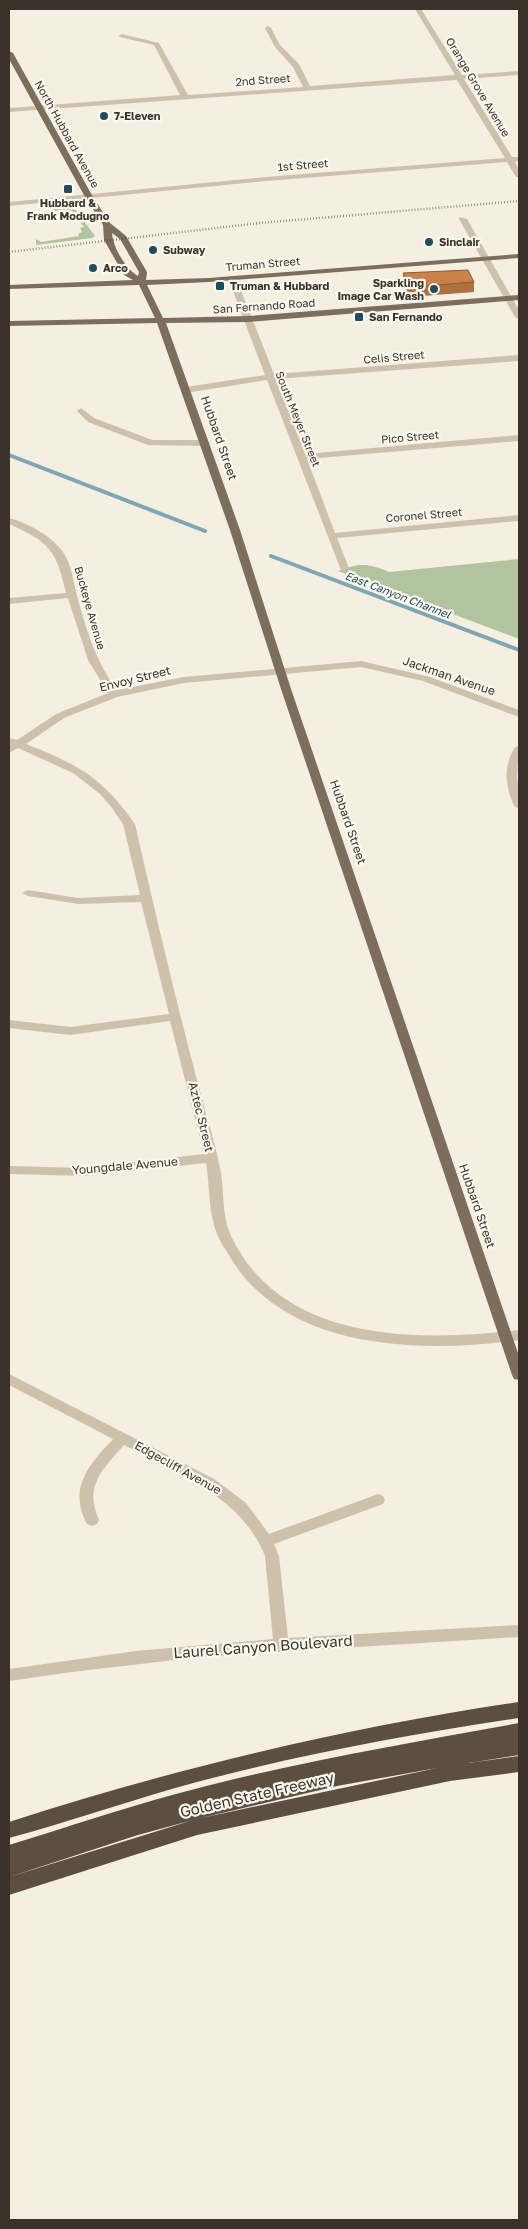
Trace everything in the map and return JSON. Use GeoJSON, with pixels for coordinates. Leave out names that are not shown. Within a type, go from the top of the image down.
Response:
{"type":"FeatureCollection","features":[{"type":"Feature","properties":{"kind":"highway"},"geometry":{"type":"LineString","coordinates":[[9,1830],[185,1778],[297,1750],[446,1720],[519,1710]]}},
{"type":"Feature","properties":{"kind":"highway"},"geometry":{"type":"LineString","coordinates":[[9,1853],[176,1802],[276,1778],[350,1762],[519,1731]]}},
{"type":"Feature","properties":{"kind":"highway"},"geometry":{"type":"LineString","coordinates":[[9,1868],[156,1821],[337,1778],[432,1759],[519,1747]]}},
{"type":"Feature","properties":{"kind":"highway","name":"Golden State Freeway"},"geometry":{"type":"LineString","coordinates":[[9,1886],[197,1827],[450,1773],[519,1764]]}},
{"type":"Feature","properties":{"kind":"main road","name":"North Hubbard Avenue"},"geometry":{"type":"LineString","coordinates":[[9,53],[88,197],[107,225],[123,238]]}},
{"type":"Feature","properties":{"kind":"main road","name":"Hubbard Street"},"geometry":{"type":"LineString","coordinates":[[107,225],[108,240],[127,273],[142,282],[162,321],[205,443],[281,672],[513,1336],[519,1374]]}},
{"type":"Feature","properties":{"kind":"main road","name":"Hubbard Street"},"geometry":{"type":"LineString","coordinates":[[123,238],[143,272],[142,282]]}},
{"type":"Feature","properties":{"kind":"main road","name":"Truman Street"},"geometry":{"type":"LineString","coordinates":[[9,287],[232,278],[519,256]]}},
{"type":"Feature","properties":{"kind":"main road","name":"San Fernando Road"},"geometry":{"type":"LineString","coordinates":[[9,324],[248,319],[519,297]]}},
{"type":"Feature","properties":{"kind":"street","name":"Orange Grove Avenue"},"geometry":{"type":"LineString","coordinates":[[418,9],[519,176]]}},
{"type":"Feature","properties":{"kind":"street"},"geometry":{"type":"LineString","coordinates":[[268,28],[277,46],[296,66],[307,88]]}},
{"type":"Feature","properties":{"kind":"street"},"geometry":{"type":"LineString","coordinates":[[122,36],[157,44],[185,97]]}},
{"type":"Feature","properties":{"kind":"street","name":"2nd Street"},"geometry":{"type":"LineString","coordinates":[[9,110],[519,73]]}},
{"type":"Feature","properties":{"kind":"street","name":"1st Street"},"geometry":{"type":"LineString","coordinates":[[9,204],[266,179],[519,159]]}},
{"type":"Feature","properties":{"kind":"street"},"geometry":{"type":"LineString","coordinates":[[463,219],[519,317]]}},
{"type":"Feature","properties":{"kind":"street","name":"South Meyer Street"},"geometry":{"type":"LineString","coordinates":[[232,278],[344,568]]}},
{"type":"Feature","properties":{"kind":"street","name":"Celis Street"},"geometry":{"type":"LineString","coordinates":[[186,390],[270,378],[519,358]]}},
{"type":"Feature","properties":{"kind":"street"},"geometry":{"type":"LineString","coordinates":[[81,411],[91,420],[150,443],[205,443]]}},
{"type":"Feature","properties":{"kind":"street","name":"Pico Street"},"geometry":{"type":"LineString","coordinates":[[302,457],[519,438]]}},
{"type":"Feature","properties":{"kind":"street","name":"Coronel Street"},"geometry":{"type":"LineString","coordinates":[[332,536],[519,518]]}},
{"type":"Feature","properties":{"kind":"street","name":"Buckeye Avenue"},"geometry":{"type":"LineString","coordinates":[[9,521],[39,536],[57,550],[64,563],[94,666],[114,694]]}},
{"type":"Feature","properties":{"kind":"street"},"geometry":{"type":"LineString","coordinates":[[9,601],[72,595]]}},
{"type":"Feature","properties":{"kind":"street","name":"Jackman Avenue"},"geometry":{"type":"LineString","coordinates":[[281,672],[361,664],[426,679],[519,714]]}},
{"type":"Feature","properties":{"kind":"street","name":"Envoy Street"},"geometry":{"type":"LineString","coordinates":[[12,745],[60,716],[114,694],[184,680],[281,672]]}},
{"type":"Feature","properties":{"kind":"street","name":"Aztec Street"},"geometry":{"type":"LineString","coordinates":[[12,745],[81,771],[115,803],[129,824],[211,1158],[224,1235],[241,1264],[261,1289],[296,1312],[332,1328],[373,1338],[423,1341],[513,1336]]}},
{"type":"Feature","properties":{"kind":"street"},"geometry":{"type":"LineString","coordinates":[[519,749],[511,767],[510,786],[519,806]]}},
{"type":"Feature","properties":{"kind":"street"},"geometry":{"type":"LineString","coordinates":[[28,893],[78,901],[146,898]]}},
{"type":"Feature","properties":{"kind":"street"},"geometry":{"type":"LineString","coordinates":[[9,1024],[70,1031],[175,1017]]}},
{"type":"Feature","properties":{"kind":"street","name":"Youngdale Avenue"},"geometry":{"type":"LineString","coordinates":[[9,1170],[85,1172],[211,1158]]}},
{"type":"Feature","properties":{"kind":"street","name":"Edgecliff Avenue"},"geometry":{"type":"LineString","coordinates":[[9,1379],[208,1483],[241,1507],[266,1541],[272,1556],[281,1644]]}},
{"type":"Feature","properties":{"kind":"street"},"geometry":{"type":"LineString","coordinates":[[92,1520],[85,1508],[85,1493],[92,1472],[123,1437]]}},
{"type":"Feature","properties":{"kind":"street"},"geometry":{"type":"LineString","coordinates":[[266,1541],[378,1500]]}},
{"type":"Feature","properties":{"kind":"street","name":"Laurel Canyon Boulevard"},"geometry":{"type":"LineString","coordinates":[[9,1675],[81,1663],[281,1644],[519,1630]]}},
{"type":"Feature","properties":{"kind":"green space"},"geometry":{"type":"Polygon","coordinates":[[[65,207],[75,209],[95,236],[92,238],[36,245],[36,239],[41,242],[79,236],[78,234],[82,232],[80,228],[84,227],[71,210],[53,211],[52,208],[65,207]]]}},
{"type":"Feature","properties":{"kind":"green space"},"geometry":{"type":"Polygon","coordinates":[[[519,559],[519,639],[338,571],[364,565],[389,572],[519,559]]]}},
{"type":"Feature","properties":{"kind":"building"},"geometry":{"type":"Polygon","coordinates":[[[468,270],[474,282],[411,287],[403,273],[468,270]]]}},
{"type":"Feature","properties":{"kind":"waterway","name":"East Canyon Channel"},"geometry":{"type":"LineString","coordinates":[[9,455],[205,531]]}},
{"type":"Feature","properties":{"kind":"waterway","name":"East Canyon Channel"},"geometry":{"type":"LineString","coordinates":[[271,556],[519,650]]}},
{"type":"Feature","properties":{"kind":"railway"},"geometry":{"type":"LineString","coordinates":[[9,252],[260,223],[519,201]]}},
{"type":"Feature","properties":{"kind":"place","name":"7-Eleven"},"geometry":{"type":"Point","coordinates":[104,116]}},
{"type":"Feature","properties":{"kind":"place","name":"Hubbard & Frank Modugno"},"geometry":{"type":"Point","coordinates":[68,189]}},
{"type":"Feature","properties":{"kind":"place","name":"Sinclair"},"geometry":{"type":"Point","coordinates":[429,242]}},
{"type":"Feature","properties":{"kind":"place","name":"Subway"},"geometry":{"type":"Point","coordinates":[153,250]}},
{"type":"Feature","properties":{"kind":"place","name":"Arco"},"geometry":{"type":"Point","coordinates":[93,268]}},
{"type":"Feature","properties":{"kind":"place","name":"Truman & Hubbard"},"geometry":{"type":"Point","coordinates":[220,286]}},
{"type":"Feature","properties":{"kind":"place","name":"Sparkling Image Car Wash"},"geometry":{"type":"Point","coordinates":[434,289]}},
{"type":"Feature","properties":{"kind":"place","name":"San Fernando"},"geometry":{"type":"Point","coordinates":[359,317]}}]}
